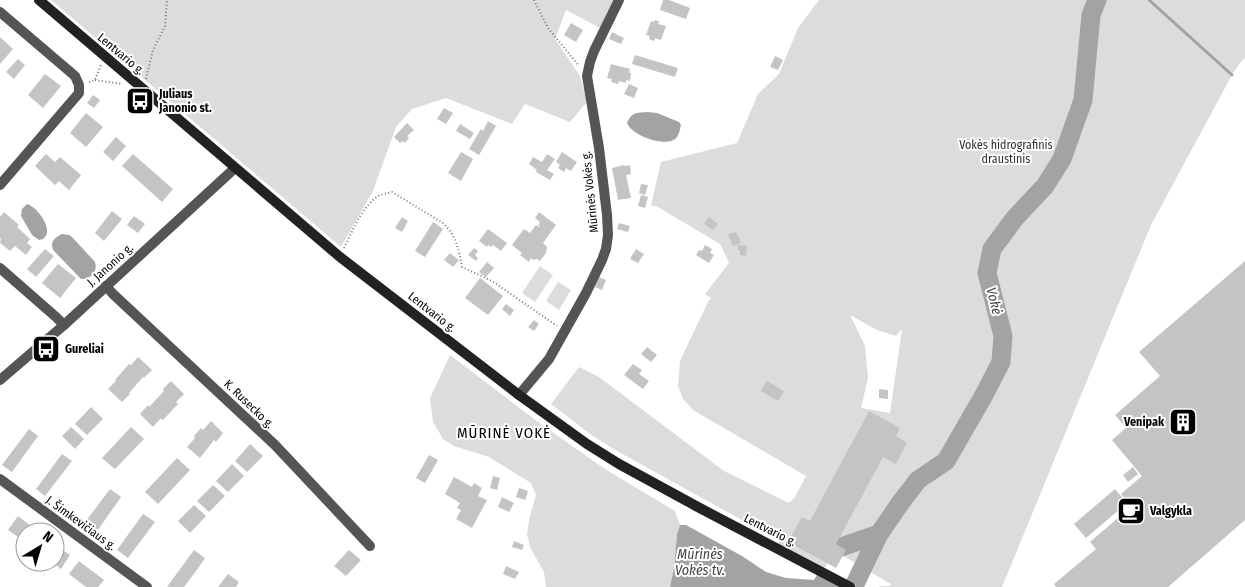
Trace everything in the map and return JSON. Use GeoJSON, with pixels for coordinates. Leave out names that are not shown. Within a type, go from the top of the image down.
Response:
{"type":"FeatureCollection","features":[{"type":"Feature","properties":{"kind":"main road","name":"Lentvario g."},"geometry":{"type":"LineString","coordinates":[[39,0],[340,258],[519,395],[587,444],[619,464],[850,587]]}},
{"type":"Feature","properties":{"kind":"street","name":"Mūrinės Vokės g."},"geometry":{"type":"LineString","coordinates":[[519,395],[549,359],[565,332],[606,250],[608,234],[607,215],[599,148],[587,76],[594,51],[619,0]]}},
{"type":"Feature","properties":{"kind":"street"},"geometry":{"type":"LineString","coordinates":[[0,12],[75,76],[79,85],[79,93],[0,186]]}},
{"type":"Feature","properties":{"kind":"street","name":"J. Janonio g."},"geometry":{"type":"LineString","coordinates":[[0,380],[64,325],[235,168]]}},
{"type":"Feature","properties":{"kind":"street"},"geometry":{"type":"LineString","coordinates":[[0,268],[64,325]]}},
{"type":"Feature","properties":{"kind":"street","name":"K. Rusecko g."},"geometry":{"type":"LineString","coordinates":[[106,286],[269,440],[370,546]]}},
{"type":"Feature","properties":{"kind":"street","name":"J. Šimkevičiaus g."},"geometry":{"type":"LineString","coordinates":[[0,478],[147,587]]}},
{"type":"Feature","properties":{"kind":"path"},"geometry":{"type":"LineString","coordinates":[[142,88],[154,50],[165,26],[167,0]]}},
{"type":"Feature","properties":{"kind":"path"},"geometry":{"type":"LineString","coordinates":[[534,0],[548,28],[587,76]]}},
{"type":"Feature","properties":{"kind":"path"},"geometry":{"type":"LineString","coordinates":[[95,80],[105,56]]}},
{"type":"Feature","properties":{"kind":"path"},"geometry":{"type":"LineString","coordinates":[[79,85],[95,80],[121,84],[134,81]]}},
{"type":"Feature","properties":{"kind":"path"},"geometry":{"type":"LineString","coordinates":[[340,258],[354,226],[369,204],[380,196],[392,192],[443,223],[448,228],[458,246],[462,267],[492,281],[565,332]]}},
{"type":"Feature","properties":{"kind":"green space"},"geometry":{"type":"Polygon","coordinates":[[[51,0],[614,0],[600,28],[566,10],[555,39],[580,76],[587,102],[570,122],[525,104],[512,124],[446,98],[412,109],[396,127],[373,191],[341,247],[51,0]]]}},
{"type":"Feature","properties":{"kind":"green space","name":"Vokės hidrografinis draustinis"},"geometry":{"type":"Polygon","coordinates":[[[819,0],[1245,0],[1245,58],[1232,75],[1151,225],[1002,587],[879,587],[890,586],[891,584],[835,551],[824,569],[778,544],[780,541],[617,451],[593,436],[551,404],[579,367],[599,377],[724,471],[789,503],[795,497],[806,476],[693,410],[683,399],[678,386],[680,361],[711,298],[705,294],[729,263],[720,244],[658,207],[651,205],[661,162],[737,143],[758,94],[779,74],[798,28],[819,0]],[[850,315],[865,346],[868,378],[861,408],[890,413],[902,329],[896,336],[877,330],[850,315]]]}},
{"type":"Feature","properties":{"kind":"green space"},"geometry":{"type":"Polygon","coordinates":[[[540,266],[553,275],[535,302],[522,293],[540,266]]]}},
{"type":"Feature","properties":{"kind":"green space"},"geometry":{"type":"Polygon","coordinates":[[[558,282],[571,290],[559,310],[546,301],[558,282]]]}},
{"type":"Feature","properties":{"kind":"green space"},"geometry":{"type":"Polygon","coordinates":[[[450,355],[538,422],[605,469],[675,511],[680,525],[677,534],[670,587],[546,587],[544,572],[530,547],[527,534],[536,495],[531,483],[489,457],[454,446],[443,439],[433,422],[430,398],[450,355]]]}},
{"type":"Feature","properties":{"kind":"water"},"geometry":{"type":"Polygon","coordinates":[[[647,112],[657,113],[679,122],[681,125],[677,137],[666,142],[659,141],[643,136],[630,128],[627,123],[633,115],[647,112]]]}},
{"type":"Feature","properties":{"kind":"water"},"geometry":{"type":"Polygon","coordinates":[[[27,204],[37,211],[47,227],[46,235],[43,239],[39,240],[32,235],[21,216],[22,209],[27,204]]]}},
{"type":"Feature","properties":{"kind":"water"},"geometry":{"type":"Polygon","coordinates":[[[62,234],[72,237],[95,262],[95,272],[88,278],[81,279],[54,251],[53,241],[62,234]]]}},
{"type":"Feature","properties":{"kind":"water","name":"Mūrinės Vokės tv."},"geometry":{"type":"Polygon","coordinates":[[[680,525],[686,525],[742,556],[766,572],[786,578],[814,580],[817,575],[839,587],[670,587],[677,534],[680,525]]]}},
{"type":"Feature","properties":{"kind":"building"},"geometry":{"type":"Polygon","coordinates":[[[663,0],[669,0],[690,8],[686,19],[660,10],[663,0]]]}},
{"type":"Feature","properties":{"kind":"building"},"geometry":{"type":"Polygon","coordinates":[[[655,20],[659,21],[658,24],[666,26],[661,40],[655,38],[654,41],[649,39],[650,36],[646,35],[651,21],[654,22],[655,20]]]}},
{"type":"Feature","properties":{"kind":"building"},"geometry":{"type":"Polygon","coordinates":[[[571,23],[583,30],[576,42],[564,35],[571,23]]]}},
{"type":"Feature","properties":{"kind":"building"},"geometry":{"type":"Polygon","coordinates":[[[612,32],[624,38],[621,44],[609,39],[612,32]]]}},
{"type":"Feature","properties":{"kind":"building"},"geometry":{"type":"Polygon","coordinates":[[[0,37],[13,49],[0,64],[0,37]]]}},
{"type":"Feature","properties":{"kind":"building"},"geometry":{"type":"Polygon","coordinates":[[[635,55],[678,68],[675,77],[632,64],[635,55]]]}},
{"type":"Feature","properties":{"kind":"building"},"geometry":{"type":"Polygon","coordinates":[[[775,56],[783,60],[778,70],[770,67],[775,56]]]}},
{"type":"Feature","properties":{"kind":"building"},"geometry":{"type":"Polygon","coordinates":[[[18,59],[25,65],[14,79],[6,72],[18,59]]]}},
{"type":"Feature","properties":{"kind":"building"},"geometry":{"type":"Polygon","coordinates":[[[611,64],[630,69],[630,81],[626,80],[626,83],[619,81],[618,84],[611,82],[612,79],[607,78],[611,64]]]}},
{"type":"Feature","properties":{"kind":"building"},"geometry":{"type":"Polygon","coordinates":[[[45,74],[61,86],[43,108],[28,95],[45,74]]]}},
{"type":"Feature","properties":{"kind":"building"},"geometry":{"type":"Polygon","coordinates":[[[629,84],[638,88],[634,98],[624,94],[629,84]]]}},
{"type":"Feature","properties":{"kind":"building"},"geometry":{"type":"Polygon","coordinates":[[[93,95],[100,100],[94,108],[87,103],[93,95]]]}},
{"type":"Feature","properties":{"kind":"building"},"geometry":{"type":"Polygon","coordinates":[[[444,108],[453,113],[446,124],[437,119],[444,108]]]}},
{"type":"Feature","properties":{"kind":"building"},"geometry":{"type":"Polygon","coordinates":[[[86,113],[103,127],[86,147],[70,133],[86,113]]]}},
{"type":"Feature","properties":{"kind":"building"},"geometry":{"type":"Polygon","coordinates":[[[488,121],[496,126],[479,155],[469,149],[488,121]]]}},
{"type":"Feature","properties":{"kind":"building"},"geometry":{"type":"Polygon","coordinates":[[[407,123],[414,130],[407,136],[409,138],[405,143],[403,141],[400,143],[394,137],[407,123]]]}},
{"type":"Feature","properties":{"kind":"building"},"geometry":{"type":"Polygon","coordinates":[[[460,124],[474,133],[470,139],[456,131],[460,124]]]}},
{"type":"Feature","properties":{"kind":"building"},"geometry":{"type":"Polygon","coordinates":[[[116,137],[126,146],[113,161],[103,152],[116,137]]]}},
{"type":"Feature","properties":{"kind":"building"},"geometry":{"type":"Polygon","coordinates":[[[461,152],[473,159],[461,181],[448,173],[461,152]]]}},
{"type":"Feature","properties":{"kind":"building"},"geometry":{"type":"Polygon","coordinates":[[[562,152],[577,162],[571,171],[566,168],[564,172],[558,168],[560,165],[556,162],[562,152]]]}},
{"type":"Feature","properties":{"kind":"building"},"geometry":{"type":"Polygon","coordinates":[[[46,154],[55,162],[60,157],[81,175],[69,190],[59,181],[55,185],[35,166],[46,154]]]}},
{"type":"Feature","properties":{"kind":"building"},"geometry":{"type":"Polygon","coordinates":[[[133,154],[173,189],[162,202],[122,166],[133,154]]]}},
{"type":"Feature","properties":{"kind":"building"},"geometry":{"type":"Polygon","coordinates":[[[547,154],[555,159],[547,170],[554,174],[550,180],[536,172],[537,170],[529,164],[533,157],[542,162],[547,154]]]}},
{"type":"Feature","properties":{"kind":"building"},"geometry":{"type":"Polygon","coordinates":[[[630,165],[631,174],[626,175],[631,198],[618,200],[612,168],[630,165]]]}},
{"type":"Feature","properties":{"kind":"building"},"geometry":{"type":"Polygon","coordinates":[[[641,184],[648,185],[645,195],[639,193],[641,184]]]}},
{"type":"Feature","properties":{"kind":"building"},"geometry":{"type":"Polygon","coordinates":[[[641,195],[648,197],[645,208],[638,206],[641,195]]]}},
{"type":"Feature","properties":{"kind":"building"},"geometry":{"type":"Polygon","coordinates":[[[112,211],[122,219],[104,241],[95,233],[112,211]]]}},
{"type":"Feature","properties":{"kind":"building"},"geometry":{"type":"Polygon","coordinates":[[[4,212],[19,225],[17,227],[30,239],[27,243],[32,247],[26,255],[15,246],[10,251],[0,243],[0,217],[4,212]]]}},
{"type":"Feature","properties":{"kind":"building"},"geometry":{"type":"Polygon","coordinates":[[[539,212],[556,225],[543,243],[547,247],[546,253],[540,261],[531,258],[529,262],[512,245],[524,229],[530,233],[536,225],[540,226],[538,225],[540,222],[535,218],[539,212]]]}},
{"type":"Feature","properties":{"kind":"building"},"geometry":{"type":"Polygon","coordinates":[[[134,216],[145,224],[138,233],[127,225],[134,216]]]}},
{"type":"Feature","properties":{"kind":"building"},"geometry":{"type":"Polygon","coordinates":[[[402,217],[408,221],[402,232],[395,228],[402,217]]]}},
{"type":"Feature","properties":{"kind":"building"},"geometry":{"type":"Polygon","coordinates":[[[709,217],[718,224],[713,230],[704,224],[709,217]]]}},
{"type":"Feature","properties":{"kind":"building"},"geometry":{"type":"Polygon","coordinates":[[[433,222],[443,229],[425,257],[415,251],[433,222]]]}},
{"type":"Feature","properties":{"kind":"building"},"geometry":{"type":"Polygon","coordinates":[[[619,223],[630,226],[628,232],[617,229],[619,223]]]}},
{"type":"Feature","properties":{"kind":"building"},"geometry":{"type":"Polygon","coordinates":[[[488,229],[507,243],[501,251],[493,245],[491,247],[488,245],[487,247],[479,241],[488,229]]]}},
{"type":"Feature","properties":{"kind":"building"},"geometry":{"type":"Polygon","coordinates":[[[736,232],[741,243],[733,246],[728,234],[736,232]]]}},
{"type":"Feature","properties":{"kind":"building"},"geometry":{"type":"Polygon","coordinates":[[[705,245],[712,249],[710,253],[714,255],[709,263],[696,255],[699,250],[702,251],[705,245]]]}},
{"type":"Feature","properties":{"kind":"building"},"geometry":{"type":"Polygon","coordinates":[[[738,245],[747,246],[746,256],[740,255],[738,245]]]}},
{"type":"Feature","properties":{"kind":"building"},"geometry":{"type":"Polygon","coordinates":[[[474,248],[478,251],[475,255],[478,258],[476,261],[468,255],[474,248]]]}},
{"type":"Feature","properties":{"kind":"building"},"geometry":{"type":"Polygon","coordinates":[[[45,249],[54,256],[36,277],[27,269],[45,249]]]}},
{"type":"Feature","properties":{"kind":"building"},"geometry":{"type":"Polygon","coordinates":[[[636,249],[644,254],[638,263],[630,259],[636,249]]]}},
{"type":"Feature","properties":{"kind":"building"},"geometry":{"type":"Polygon","coordinates":[[[450,253],[459,260],[453,267],[444,260],[450,253]]]}},
{"type":"Feature","properties":{"kind":"building","name":"Venipak"},"geometry":{"type":"Polygon","coordinates":[[[1245,261],[1245,520],[1168,587],[1056,587],[1054,584],[1096,549],[1090,542],[1132,506],[1121,494],[1142,476],[1112,440],[1126,428],[1115,415],[1160,376],[1139,352],[1245,261]]]}},
{"type":"Feature","properties":{"kind":"building"},"geometry":{"type":"Polygon","coordinates":[[[487,262],[494,268],[486,277],[479,272],[487,262]]]}},
{"type":"Feature","properties":{"kind":"building"},"geometry":{"type":"Polygon","coordinates":[[[58,264],[76,278],[60,298],[42,283],[58,264]]]}},
{"type":"Feature","properties":{"kind":"building"},"geometry":{"type":"Polygon","coordinates":[[[599,277],[606,280],[602,290],[595,287],[599,277]]]}},
{"type":"Feature","properties":{"kind":"building"},"geometry":{"type":"Polygon","coordinates":[[[480,278],[503,296],[488,315],[465,298],[480,278]]]}},
{"type":"Feature","properties":{"kind":"building"},"geometry":{"type":"Polygon","coordinates":[[[506,304],[514,310],[510,316],[502,309],[506,304]]]}},
{"type":"Feature","properties":{"kind":"building"},"geometry":{"type":"Polygon","coordinates":[[[534,320],[539,324],[534,331],[528,327],[534,320]]]}},
{"type":"Feature","properties":{"kind":"building"},"geometry":{"type":"Polygon","coordinates":[[[647,347],[657,355],[651,362],[641,354],[647,347]]]}},
{"type":"Feature","properties":{"kind":"building"},"geometry":{"type":"Polygon","coordinates":[[[138,357],[152,370],[143,377],[122,402],[108,389],[129,364],[131,365],[138,357]]]}},
{"type":"Feature","properties":{"kind":"building"},"geometry":{"type":"Polygon","coordinates":[[[633,364],[642,370],[639,374],[649,381],[643,389],[624,375],[633,364]]]}},
{"type":"Feature","properties":{"kind":"building"},"geometry":{"type":"Polygon","coordinates":[[[171,381],[184,394],[176,402],[178,404],[163,420],[161,418],[153,427],[140,414],[148,405],[149,407],[171,381]]]}},
{"type":"Feature","properties":{"kind":"building"},"geometry":{"type":"Polygon","coordinates":[[[767,381],[784,391],[778,401],[761,391],[767,381]]]}},
{"type":"Feature","properties":{"kind":"building"},"geometry":{"type":"Polygon","coordinates":[[[879,389],[888,390],[888,399],[879,398],[879,389]]]}},
{"type":"Feature","properties":{"kind":"building"},"geometry":{"type":"Polygon","coordinates":[[[91,407],[103,419],[87,435],[75,424],[91,407]]]}},
{"type":"Feature","properties":{"kind":"building"},"geometry":{"type":"Polygon","coordinates":[[[869,411],[900,428],[896,436],[907,443],[896,464],[883,457],[836,544],[846,550],[836,568],[788,542],[802,517],[810,521],[869,411]]]}},
{"type":"Feature","properties":{"kind":"building"},"geometry":{"type":"Polygon","coordinates":[[[211,421],[223,433],[216,442],[214,440],[200,458],[187,447],[201,428],[203,430],[211,421]]]}},
{"type":"Feature","properties":{"kind":"building"},"geometry":{"type":"Polygon","coordinates":[[[71,427],[84,439],[75,449],[62,436],[71,427]]]}},
{"type":"Feature","properties":{"kind":"building"},"geometry":{"type":"Polygon","coordinates":[[[131,427],[144,439],[115,469],[102,458],[131,427]]]}},
{"type":"Feature","properties":{"kind":"building"},"geometry":{"type":"Polygon","coordinates":[[[29,429],[38,436],[12,472],[2,465],[29,429]]]}},
{"type":"Feature","properties":{"kind":"building"},"geometry":{"type":"Polygon","coordinates":[[[250,444],[263,456],[247,472],[235,461],[250,444]]]}},
{"type":"Feature","properties":{"kind":"building"},"geometry":{"type":"Polygon","coordinates":[[[62,454],[72,461],[45,496],[36,489],[62,454]]]}},
{"type":"Feature","properties":{"kind":"building"},"geometry":{"type":"Polygon","coordinates":[[[429,455],[438,460],[425,483],[416,478],[429,455]]]}},
{"type":"Feature","properties":{"kind":"building"},"geometry":{"type":"Polygon","coordinates":[[[177,458],[190,470],[158,504],[145,492],[177,458]]]}},
{"type":"Feature","properties":{"kind":"building"},"geometry":{"type":"Polygon","coordinates":[[[232,464],[244,476],[228,492],[216,481],[232,464]]]}},
{"type":"Feature","properties":{"kind":"building"},"geometry":{"type":"Polygon","coordinates":[[[1133,467],[1138,474],[1128,482],[1123,475],[1133,467]]]}},
{"type":"Feature","properties":{"kind":"building"},"geometry":{"type":"Polygon","coordinates":[[[493,476],[500,478],[497,490],[490,488],[493,476]]]}},
{"type":"Feature","properties":{"kind":"building"},"geometry":{"type":"Polygon","coordinates":[[[454,477],[472,487],[474,483],[482,488],[478,496],[487,500],[472,528],[456,519],[461,510],[457,508],[460,503],[445,494],[454,477]]]}},
{"type":"Feature","properties":{"kind":"building"},"geometry":{"type":"Polygon","coordinates":[[[213,485],[225,496],[209,512],[197,501],[213,485]]]}},
{"type":"Feature","properties":{"kind":"building"},"geometry":{"type":"Polygon","coordinates":[[[519,488],[528,491],[525,500],[516,497],[519,488]]]}},
{"type":"Feature","properties":{"kind":"building"},"geometry":{"type":"Polygon","coordinates":[[[110,489],[121,497],[95,534],[83,525],[110,489]]]}},
{"type":"Feature","properties":{"kind":"building"},"geometry":{"type":"Polygon","coordinates":[[[1115,489],[1127,503],[1086,538],[1074,524],[1115,489]]]}},
{"type":"Feature","properties":{"kind":"building"},"geometry":{"type":"Polygon","coordinates":[[[502,497],[514,503],[509,512],[498,507],[502,497]]]}},
{"type":"Feature","properties":{"kind":"building"},"geometry":{"type":"Polygon","coordinates":[[[194,505],[206,516],[190,533],[178,521],[194,505]]]}},
{"type":"Feature","properties":{"kind":"building"},"geometry":{"type":"Polygon","coordinates":[[[143,514],[155,522],[128,558],[117,550],[143,514]]]}},
{"type":"Feature","properties":{"kind":"building"},"geometry":{"type":"Polygon","coordinates":[[[18,516],[26,522],[15,522],[15,535],[8,530],[18,516]]]}},
{"type":"Feature","properties":{"kind":"building"},"geometry":{"type":"Polygon","coordinates":[[[514,541],[524,545],[522,550],[512,547],[514,541]]]}},
{"type":"Feature","properties":{"kind":"building"},"geometry":{"type":"Polygon","coordinates":[[[194,550],[205,558],[199,567],[184,587],[167,587],[194,550]]]}},
{"type":"Feature","properties":{"kind":"building"},"geometry":{"type":"Polygon","coordinates":[[[349,550],[361,560],[346,576],[334,566],[349,550]]]}},
{"type":"Feature","properties":{"kind":"building"},"geometry":{"type":"Polygon","coordinates":[[[65,551],[70,555],[65,563],[65,551]]]}},
{"type":"Feature","properties":{"kind":"building"},"geometry":{"type":"Polygon","coordinates":[[[79,561],[104,580],[98,587],[86,587],[69,574],[79,561]]]}},
{"type":"Feature","properties":{"kind":"building"},"geometry":{"type":"Polygon","coordinates":[[[506,566],[519,572],[515,579],[503,574],[506,566]]]}},
{"type":"Feature","properties":{"kind":"building"},"geometry":{"type":"Polygon","coordinates":[[[228,574],[239,582],[236,587],[218,587],[228,574]]]}},
{"type":"Feature","properties":{"kind":"waterway","name":"Vokė"},"geometry":{"type":"LineString","coordinates":[[855,584],[879,534],[901,502],[918,480],[946,461],[1001,362],[1003,336],[987,273],[992,249],[1015,218],[1045,186],[1062,159],[1083,100],[1091,15],[1097,0]]}},
{"type":"Feature","properties":{"kind":"waterway"},"geometry":{"type":"LineString","coordinates":[[1149,0],[1232,75]]}},
{"type":"Feature","properties":{"kind":"waterway"},"geometry":{"type":"LineString","coordinates":[[841,547],[879,534]]}},
{"type":"Feature","properties":{"kind":"place","name":"Juliaus Janonio st."},"geometry":{"type":"Point","coordinates":[140,101]}},
{"type":"Feature","properties":{"kind":"place","name":"Gureliai"},"geometry":{"type":"Point","coordinates":[46,349]}},
{"type":"Feature","properties":{"kind":"place","name":"Venipak"},"geometry":{"type":"Point","coordinates":[1183,422]}},
{"type":"Feature","properties":{"kind":"place","name":"Valgykla"},"geometry":{"type":"Point","coordinates":[1131,511]}},
{"type":"Feature","properties":{"kind":"district","name":"MŪRINĖ VOKĖ"},"geometry":{"type":"Point","coordinates":[504,433]}}]}
